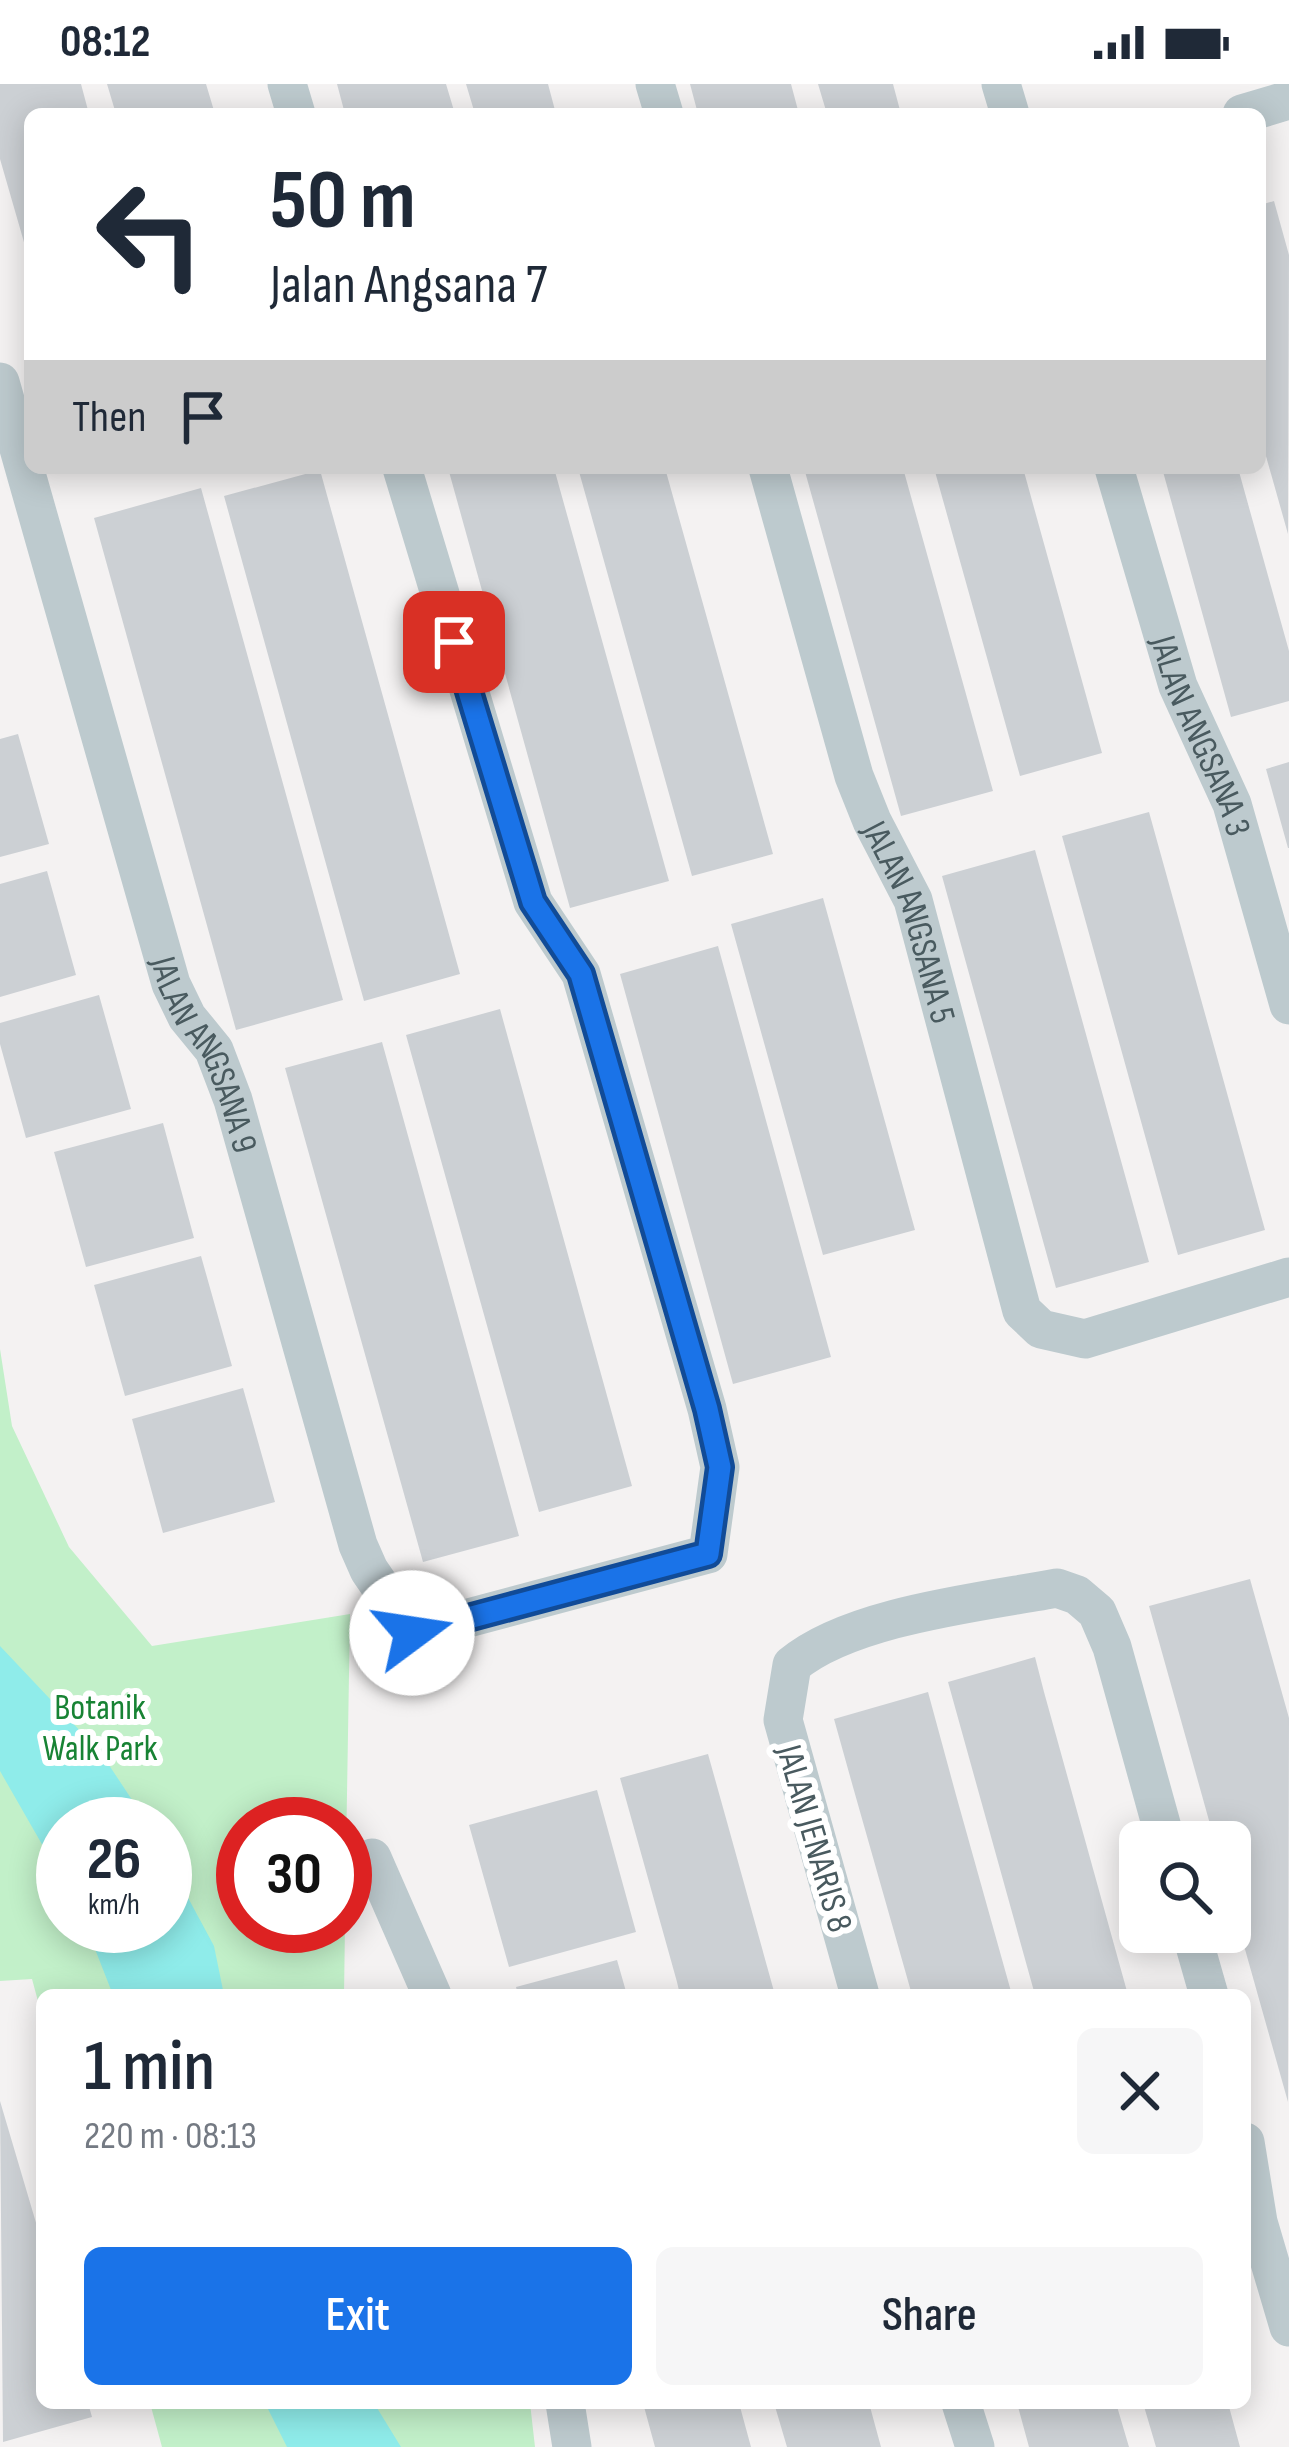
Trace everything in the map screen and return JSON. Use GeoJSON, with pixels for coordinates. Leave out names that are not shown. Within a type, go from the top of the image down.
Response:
{"type":"FeatureCollection","features":[{"type":"Feature","properties":{"kind":"street","name":"JALAN ANGSANA 9"},"geometry":{"type":"LineString","coordinates":[[0,382],[18,466],[171,984],[187,1017],[214,1050],[233,1100],[358,1545],[369,1570],[412,1633],[708,1554],[720,1467],[581,974],[533,902],[404,474]]}},
{"type":"Feature","properties":{"kind":"street","name":"JALAN ANGSANA 5"},"geometry":{"type":"LineString","coordinates":[[770,474],[854,776],[913,900],[1022,1311],[1041,1329],[1085,1339],[1289,1277]]}},
{"type":"Feature","properties":{"kind":"street","name":"JALAN ANGSANA 3"},"geometry":{"type":"LineString","coordinates":[[1116,474],[1178,686],[1232,804],[1289,1004]]}},
{"type":"Feature","properties":{"kind":"street","name":"JALAN JENARIS 8"},"geometry":{"type":"LineString","coordinates":[[858,1989],[783,1720],[792,1665],[813,1647],[910,1616],[1057,1588],[1077,1595],[1097,1612],[1112,1647],[1160,1821]]}},
{"type":"Feature","properties":{"kind":"street"},"geometry":{"type":"LineString","coordinates":[[372,1858],[429,1989]]}},
{"type":"Feature","properties":{"kind":"street"},"geometry":{"type":"LineString","coordinates":[[1197,1953],[1207,1989]]}},
{"type":"Feature","properties":{"kind":"street"},"geometry":{"type":"LineString","coordinates":[[1251,2179],[1258,2222],[1289,2326]]}},
{"type":"Feature","properties":{"kind":"street"},"geometry":{"type":"LineString","coordinates":[[566,2409],[572,2447]]}},
{"type":"Feature","properties":{"kind":"street"},"geometry":{"type":"LineString","coordinates":[[964,2409],[974,2447]]}},
{"type":"Feature","properties":{"kind":"green space","name":"Botanik Walk Park"},"geometry":{"type":"Polygon","coordinates":[[[0,1349],[12,1426],[69,1547],[152,1646],[350,1614],[347,1797],[216,1797],[216,1953],[345,1953],[344,1989],[36,1989],[36,1994],[32,1979],[0,1981],[0,1349]]]}},
{"type":"Feature","properties":{"kind":"green space"},"geometry":{"type":"Polygon","coordinates":[[[152,2409],[531,2409],[535,2447],[162,2447],[152,2409]]]}},
{"type":"Feature","properties":{"kind":"water"},"geometry":{"type":"Polygon","coordinates":[[[0,1646],[101,1753],[130,1797],[36,1797],[36,1834],[0,1771],[0,1646]]]}},
{"type":"Feature","properties":{"kind":"water"},"geometry":{"type":"Polygon","coordinates":[[[192,1905],[214,1946],[223,1989],[111,1989],[97,1953],[192,1953],[192,1905]]]}},
{"type":"Feature","properties":{"kind":"water"},"geometry":{"type":"Polygon","coordinates":[[[268,2409],[378,2409],[401,2447],[287,2447],[268,2409]]]}},
{"type":"Feature","properties":{"kind":"building"},"geometry":{"type":"Polygon","coordinates":[[[0,84],[81,84],[87,108],[24,108],[24,242],[0,159],[0,84]]]}},
{"type":"Feature","properties":{"kind":"building"},"geometry":{"type":"Polygon","coordinates":[[[107,84],[206,84],[213,108],[114,108],[107,84]]]}},
{"type":"Feature","properties":{"kind":"building"},"geometry":{"type":"Polygon","coordinates":[[[337,84],[446,84],[453,108],[343,108],[337,84]]]}},
{"type":"Feature","properties":{"kind":"building"},"geometry":{"type":"Polygon","coordinates":[[[466,84],[548,84],[554,108],[473,108],[466,84]]]}},
{"type":"Feature","properties":{"kind":"building"},"geometry":{"type":"Polygon","coordinates":[[[690,84],[791,84],[797,108],[696,108],[690,84]]]}},
{"type":"Feature","properties":{"kind":"building"},"geometry":{"type":"Polygon","coordinates":[[[818,84],[893,84],[899,108],[825,108],[818,84]]]}},
{"type":"Feature","properties":{"kind":"building"},"geometry":{"type":"Polygon","coordinates":[[[1274,201],[1289,255],[1288,534],[1266,456],[1266,203],[1274,201]]]}},
{"type":"Feature","properties":{"kind":"building"},"geometry":{"type":"Polygon","coordinates":[[[321,474],[460,974],[364,1001],[224,496],[321,474]]]}},
{"type":"Feature","properties":{"kind":"building"},"geometry":{"type":"Polygon","coordinates":[[[450,474],[556,474],[669,881],[570,908],[450,474]]]}},
{"type":"Feature","properties":{"kind":"building"},"geometry":{"type":"Polygon","coordinates":[[[580,474],[667,474],[773,854],[692,876],[580,474]]]}},
{"type":"Feature","properties":{"kind":"building"},"geometry":{"type":"Polygon","coordinates":[[[806,474],[905,474],[993,791],[901,816],[806,474]]]}},
{"type":"Feature","properties":{"kind":"building"},"geometry":{"type":"Polygon","coordinates":[[[936,474],[1025,474],[1102,753],[1020,776],[936,474]]]}},
{"type":"Feature","properties":{"kind":"building"},"geometry":{"type":"Polygon","coordinates":[[[1164,474],[1240,474],[1289,651],[1289,701],[1231,717],[1164,474]]]}},
{"type":"Feature","properties":{"kind":"building"},"geometry":{"type":"Polygon","coordinates":[[[201,488],[343,1000],[236,1030],[94,518],[201,488]]]}},
{"type":"Feature","properties":{"kind":"building"},"geometry":{"type":"Polygon","coordinates":[[[18,734],[49,844],[0,857],[0,739],[18,734]]]}},
{"type":"Feature","properties":{"kind":"building"},"geometry":{"type":"Polygon","coordinates":[[[1289,762],[1289,848],[1288,848],[1266,769],[1289,762]]]}},
{"type":"Feature","properties":{"kind":"building"},"geometry":{"type":"Polygon","coordinates":[[[1149,812],[1265,1230],[1178,1255],[1062,836],[1149,812]]]}},
{"type":"Feature","properties":{"kind":"building"},"geometry":{"type":"Polygon","coordinates":[[[1035,850],[1149,1262],[1056,1288],[942,876],[1035,850]]]}},
{"type":"Feature","properties":{"kind":"building"},"geometry":{"type":"Polygon","coordinates":[[[47,871],[76,975],[0,997],[0,884],[47,871]]]}},
{"type":"Feature","properties":{"kind":"building"},"geometry":{"type":"Polygon","coordinates":[[[823,898],[915,1230],[823,1255],[731,924],[823,898]]]}},
{"type":"Feature","properties":{"kind":"building"},"geometry":{"type":"Polygon","coordinates":[[[718,946],[831,1357],[733,1384],[620,974],[718,946]]]}},
{"type":"Feature","properties":{"kind":"building"},"geometry":{"type":"Polygon","coordinates":[[[99,995],[131,1109],[26,1138],[0,1044],[0,1023],[99,995]]]}},
{"type":"Feature","properties":{"kind":"building"},"geometry":{"type":"Polygon","coordinates":[[[500,1009],[632,1486],[539,1512],[406,1035],[500,1009]]]}},
{"type":"Feature","properties":{"kind":"building"},"geometry":{"type":"Polygon","coordinates":[[[382,1042],[519,1536],[423,1562],[285,1068],[382,1042]]]}},
{"type":"Feature","properties":{"kind":"building"},"geometry":{"type":"Polygon","coordinates":[[[163,1123],[194,1238],[86,1267],[54,1152],[163,1123]]]}},
{"type":"Feature","properties":{"kind":"building"},"geometry":{"type":"Polygon","coordinates":[[[201,1256],[232,1366],[125,1396],[94,1285],[201,1256]]]}},
{"type":"Feature","properties":{"kind":"building"},"geometry":{"type":"Polygon","coordinates":[[[243,1388],[275,1502],[163,1533],[132,1419],[243,1388]]]}},
{"type":"Feature","properties":{"kind":"building"},"geometry":{"type":"Polygon","coordinates":[[[1250,1579],[1289,1718],[1288,2102],[1246,1953],[1251,1953],[1251,1821],[1209,1821],[1149,1606],[1250,1579]]]}},
{"type":"Feature","properties":{"kind":"building"},"geometry":{"type":"Polygon","coordinates":[[[1035,1657],[1126,1989],[1033,1989],[948,1682],[1035,1657]]]}},
{"type":"Feature","properties":{"kind":"building"},"geometry":{"type":"Polygon","coordinates":[[[928,1692],[1010,1989],[910,1989],[834,1719],[928,1692]]]}},
{"type":"Feature","properties":{"kind":"building"},"geometry":{"type":"Polygon","coordinates":[[[708,1754],[773,1989],[678,1989],[620,1778],[708,1754]]]}},
{"type":"Feature","properties":{"kind":"building"},"geometry":{"type":"Polygon","coordinates":[[[597,1790],[636,1932],[509,1967],[469,1825],[597,1790]]]}},
{"type":"Feature","properties":{"kind":"building"},"geometry":{"type":"Polygon","coordinates":[[[617,1960],[625,1989],[516,1989],[617,1960]]]}},
{"type":"Feature","properties":{"kind":"building"},"geometry":{"type":"Polygon","coordinates":[[[0,2101],[36,2223],[36,2409],[90,2409],[92,2417],[3,2442],[0,2101]]]}},
{"type":"Feature","properties":{"kind":"building"},"geometry":{"type":"Polygon","coordinates":[[[645,2409],[741,2409],[751,2447],[655,2447],[645,2409]]]}},
{"type":"Feature","properties":{"kind":"building"},"geometry":{"type":"Polygon","coordinates":[[[776,2409],[871,2409],[881,2447],[787,2447],[776,2409]]]}},
{"type":"Feature","properties":{"kind":"building"},"geometry":{"type":"Polygon","coordinates":[[[1019,2409],[1118,2409],[1129,2447],[1029,2447],[1019,2409]]]}},
{"type":"Feature","properties":{"kind":"building"},"geometry":{"type":"Polygon","coordinates":[[[1145,2409],[1230,2409],[1240,2447],[1156,2447],[1145,2409]]]}},
{"type":"Feature","properties":{"kind":"route"},"geometry":{"type":"LineString","coordinates":[[412,1633],[708,1554],[720,1467],[581,974],[533,902],[454,642]]}}]}
